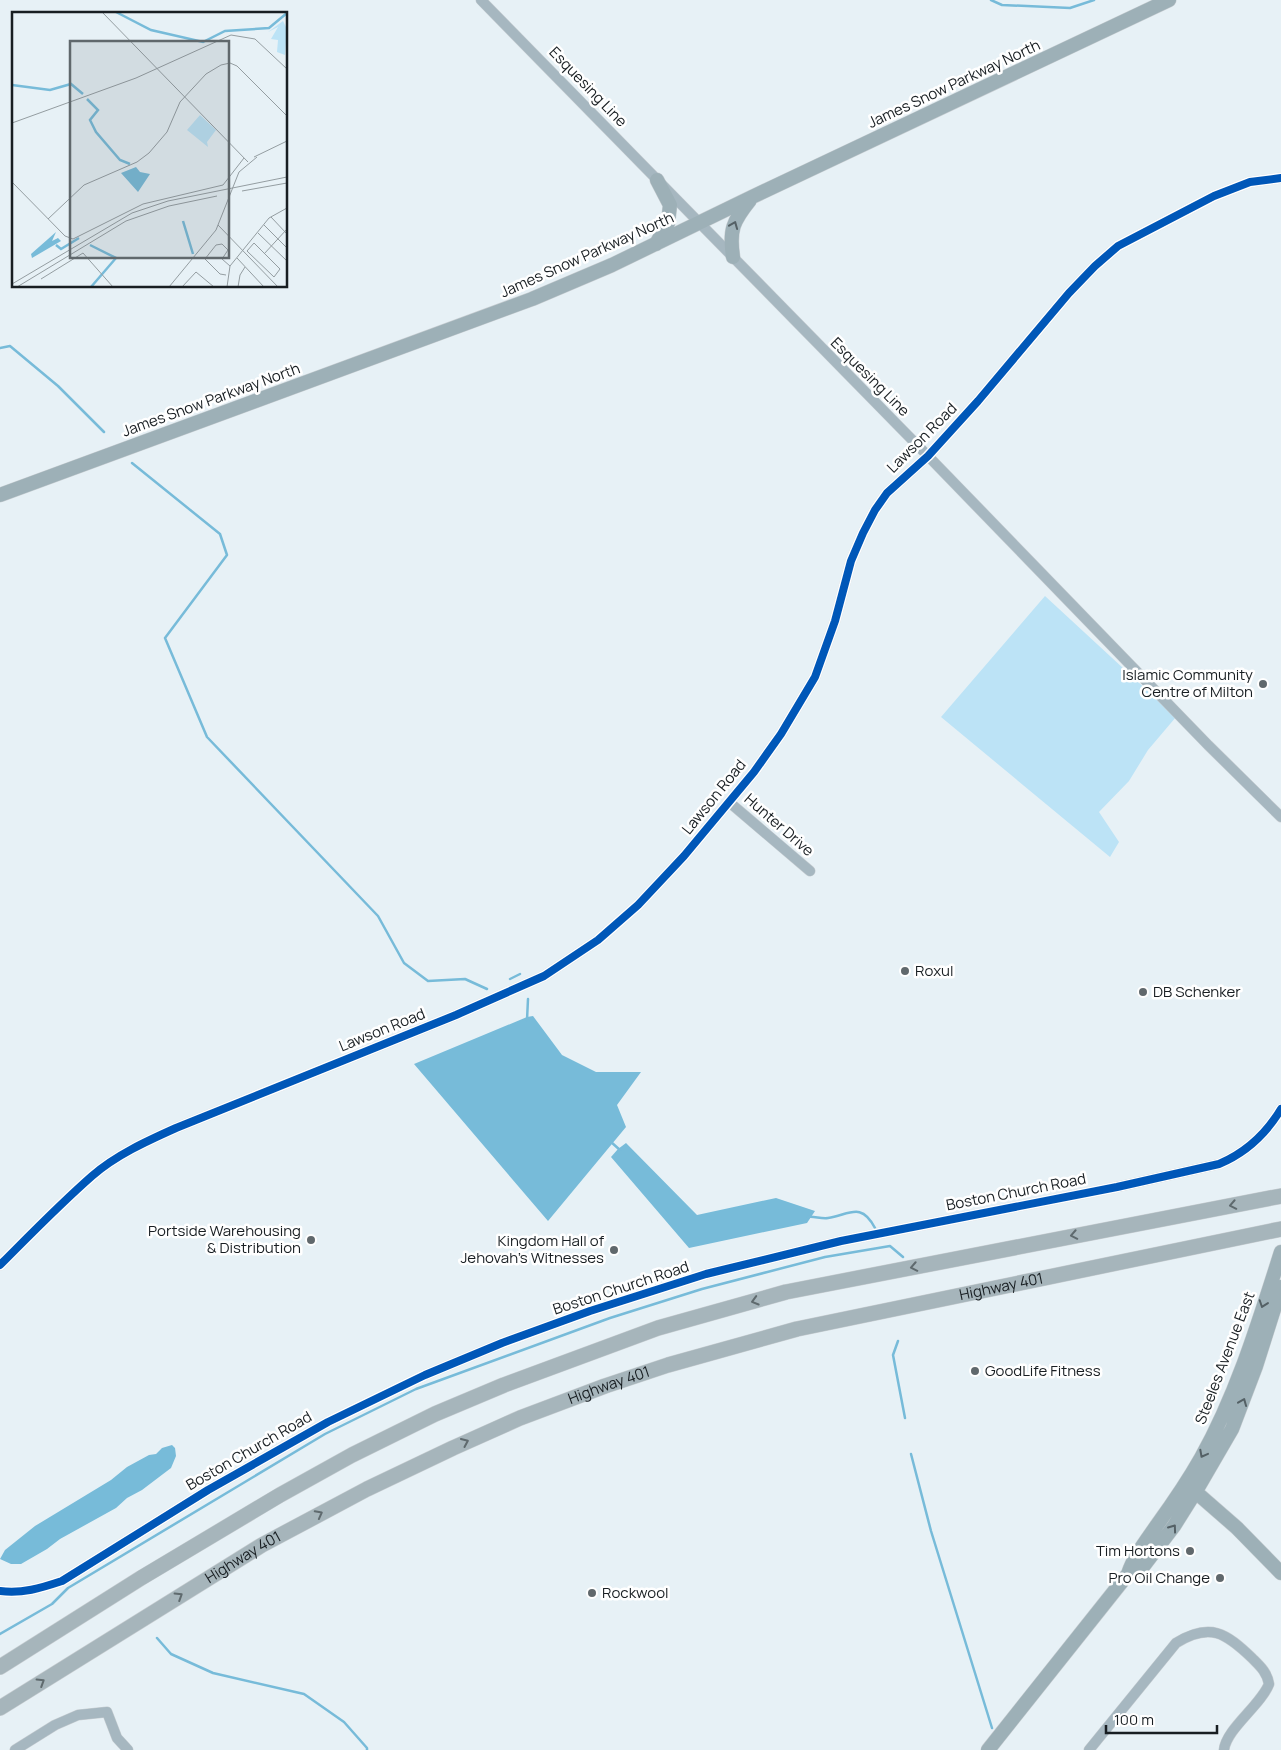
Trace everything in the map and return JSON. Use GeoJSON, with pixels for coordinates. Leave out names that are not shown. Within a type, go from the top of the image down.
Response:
{"type":"FeatureCollection","features":[{"type":"Feature","properties":{"kind":"highway"},"geometry":{"type":"LineString","coordinates":[[0,1667],[141,1578],[280,1495],[352,1455],[435,1414],[622,1341],[658,1328],[786,1292],[1281,1196]]}},
{"type":"Feature","properties":{"kind":"highway","name":"Highway 401"},"geometry":{"type":"LineString","coordinates":[[0,1708],[262,1545],[293,1528],[367,1489],[452,1448],[520,1418],[580,1395],[668,1365],[797,1329],[1281,1228]]}},
{"type":"Feature","properties":{"kind":"main road","name":"James Snow Parkway North"},"geometry":{"type":"LineString","coordinates":[[0,494],[532,299],[612,266],[752,197],[1169,0]]}},
{"type":"Feature","properties":{"kind":"main road"},"geometry":{"type":"LineString","coordinates":[[656,244],[668,223],[670,205],[657,180]]}},
{"type":"Feature","properties":{"kind":"main road"},"geometry":{"type":"LineString","coordinates":[[733,257],[730,241],[734,222],[752,197]]}},
{"type":"Feature","properties":{"kind":"main road","name":"Steeles Avenue East"},"geometry":{"type":"LineString","coordinates":[[988,1750],[1128,1574],[1142,1568],[1174,1526],[1201,1458],[1222,1417],[1246,1356],[1280,1255]]}},
{"type":"Feature","properties":{"kind":"main road","name":"Steeles Avenue East"},"geometry":{"type":"LineString","coordinates":[[1191,1487],[1232,1429],[1256,1366],[1281,1287]]}},
{"type":"Feature","properties":{"kind":"main road"},"geometry":{"type":"LineString","coordinates":[[1191,1487],[1281,1573]]}},
{"type":"Feature","properties":{"kind":"street","name":"Esquesing Line"},"geometry":{"type":"LineString","coordinates":[[481,0],[700,222],[1204,741],[1281,817]]}},
{"type":"Feature","properties":{"kind":"street","name":"Lawson Road"},"geometry":{"type":"LineString","coordinates":[[0,1265],[93,1175],[145,1142],[456,1015],[544,976],[598,940],[638,905],[684,856],[754,772],[781,734],[815,677],[835,621],[851,561],[862,533],[875,510],[898,482],[928,456],[990,387],[1069,293],[1118,246],[1214,196],[1250,182],[1281,178]]}},
{"type":"Feature","properties":{"kind":"street","name":"Hunter Drive"},"geometry":{"type":"LineString","coordinates":[[729,802],[810,871]]}},
{"type":"Feature","properties":{"kind":"street","name":"Boston Church Road"},"geometry":{"type":"LineString","coordinates":[[0,1591],[25,1591],[42,1588],[62,1581],[208,1490],[328,1422],[425,1375],[502,1343],[590,1311],[706,1274],[841,1241],[1126,1185],[1219,1164],[1232,1159],[1253,1144],[1275,1119],[1281,1109]]}},
{"type":"Feature","properties":{"kind":"street"},"geometry":{"type":"LineString","coordinates":[[1089,1750],[1176,1643],[1190,1635],[1204,1632],[1220,1633],[1235,1641],[1265,1672],[1269,1684],[1261,1697],[1226,1740],[1224,1750]]}},
{"type":"Feature","properties":{"kind":"street"},"geometry":{"type":"LineString","coordinates":[[15,1750],[54,1725],[78,1716],[107,1712],[117,1738],[128,1750]]}},
{"type":"Feature","properties":{"kind":"shaded area"},"geometry":{"type":"Polygon","coordinates":[[[1045,596],[1176,717],[1148,750],[1129,781],[1099,812],[1119,842],[1110,857],[941,717],[1045,596]]]}},
{"type":"Feature","properties":{"kind":"shaded area"},"geometry":{"type":"Polygon","coordinates":[[[533,1016],[562,1055],[596,1072],[641,1072],[617,1105],[626,1127],[548,1221],[414,1064],[533,1016]]]}},
{"type":"Feature","properties":{"kind":"shaded area"},"geometry":{"type":"Polygon","coordinates":[[[626,1143],[697,1215],[776,1198],[815,1211],[807,1223],[689,1248],[611,1157],[626,1143]]]}},
{"type":"Feature","properties":{"kind":"shaded area"},"geometry":{"type":"Polygon","coordinates":[[[172,1445],[175,1448],[176,1456],[171,1468],[142,1490],[127,1498],[116,1508],[60,1539],[21,1564],[11,1564],[0,1559],[5,1550],[35,1526],[111,1480],[127,1467],[149,1455],[156,1454],[162,1448],[172,1445]]]}},
{"type":"Feature","properties":{"kind":"waterway"},"geometry":{"type":"LineString","coordinates":[[991,0],[1002,5],[1070,8],[1094,0]]}},
{"type":"Feature","properties":{"kind":"waterway"},"geometry":{"type":"LineString","coordinates":[[0,348],[10,346],[58,386],[104,432]]}},
{"type":"Feature","properties":{"kind":"waterway"},"geometry":{"type":"LineString","coordinates":[[132,463],[220,534],[227,555],[165,638],[207,737],[378,916],[404,963],[428,981],[465,979],[487,989]]}},
{"type":"Feature","properties":{"kind":"waterway"},"geometry":{"type":"LineString","coordinates":[[510,979],[520,974]]}},
{"type":"Feature","properties":{"kind":"waterway"},"geometry":{"type":"LineString","coordinates":[[527,1020],[528,999]]}},
{"type":"Feature","properties":{"kind":"waterway"},"geometry":{"type":"LineString","coordinates":[[611,1142],[620,1150]]}},
{"type":"Feature","properties":{"kind":"waterway"},"geometry":{"type":"LineString","coordinates":[[808,1217],[828,1218],[860,1212],[870,1220],[875,1228]]}},
{"type":"Feature","properties":{"kind":"waterway"},"geometry":{"type":"LineString","coordinates":[[0,1634],[52,1604],[68,1588],[325,1434],[416,1389],[610,1318],[702,1289],[825,1257],[890,1246],[903,1257]]}},
{"type":"Feature","properties":{"kind":"waterway"},"geometry":{"type":"LineString","coordinates":[[898,1341],[893,1355],[905,1418]]}},
{"type":"Feature","properties":{"kind":"waterway"},"geometry":{"type":"LineString","coordinates":[[911,1454],[931,1531],[992,1728]]}},
{"type":"Feature","properties":{"kind":"waterway"},"geometry":{"type":"LineString","coordinates":[[157,1638],[171,1654],[213,1673],[304,1694],[344,1722],[367,1750]]}},
{"type":"Feature","properties":{"kind":"cycle path"},"geometry":{"type":"LineString","coordinates":[[0,1265],[101,1168],[132,1149],[176,1128],[456,1015],[544,976],[598,940],[638,905],[684,856],[754,772],[781,734],[815,677],[835,621],[851,561],[875,510],[887,493],[928,456],[978,401],[1069,293],[1118,246],[1214,196],[1250,182],[1281,178]]}},
{"type":"Feature","properties":{"kind":"cycle path"},"geometry":{"type":"LineString","coordinates":[[0,1591],[24,1591],[62,1581],[208,1490],[328,1422],[425,1375],[502,1343],[590,1311],[706,1274],[841,1241],[1117,1187],[1219,1164],[1229,1160],[1254,1142],[1269,1127],[1281,1109]]}},
{"type":"Feature","properties":{"kind":"place","name":"Islamic Community Centre of Milton"},"geometry":{"type":"Point","coordinates":[1263,684]}},
{"type":"Feature","properties":{"kind":"place","name":"Roxul"},"geometry":{"type":"Point","coordinates":[905,971]}},
{"type":"Feature","properties":{"kind":"place","name":"DB Schenker"},"geometry":{"type":"Point","coordinates":[1143,992]}},
{"type":"Feature","properties":{"kind":"place","name":"Portside Warehousing & Distribution"},"geometry":{"type":"Point","coordinates":[311,1240]}},
{"type":"Feature","properties":{"kind":"place","name":"Kingdom Hall of Jehovah's Witnesses"},"geometry":{"type":"Point","coordinates":[614,1250]}},
{"type":"Feature","properties":{"kind":"place","name":"GoodLife Fitness"},"geometry":{"type":"Point","coordinates":[975,1371]}},
{"type":"Feature","properties":{"kind":"place","name":"Tim Hortons"},"geometry":{"type":"Point","coordinates":[1190,1551]}},
{"type":"Feature","properties":{"kind":"place","name":"Pro Oil Change"},"geometry":{"type":"Point","coordinates":[1220,1578]}},
{"type":"Feature","properties":{"kind":"place","name":"Rockwool"},"geometry":{"type":"Point","coordinates":[592,1593]}}]}
